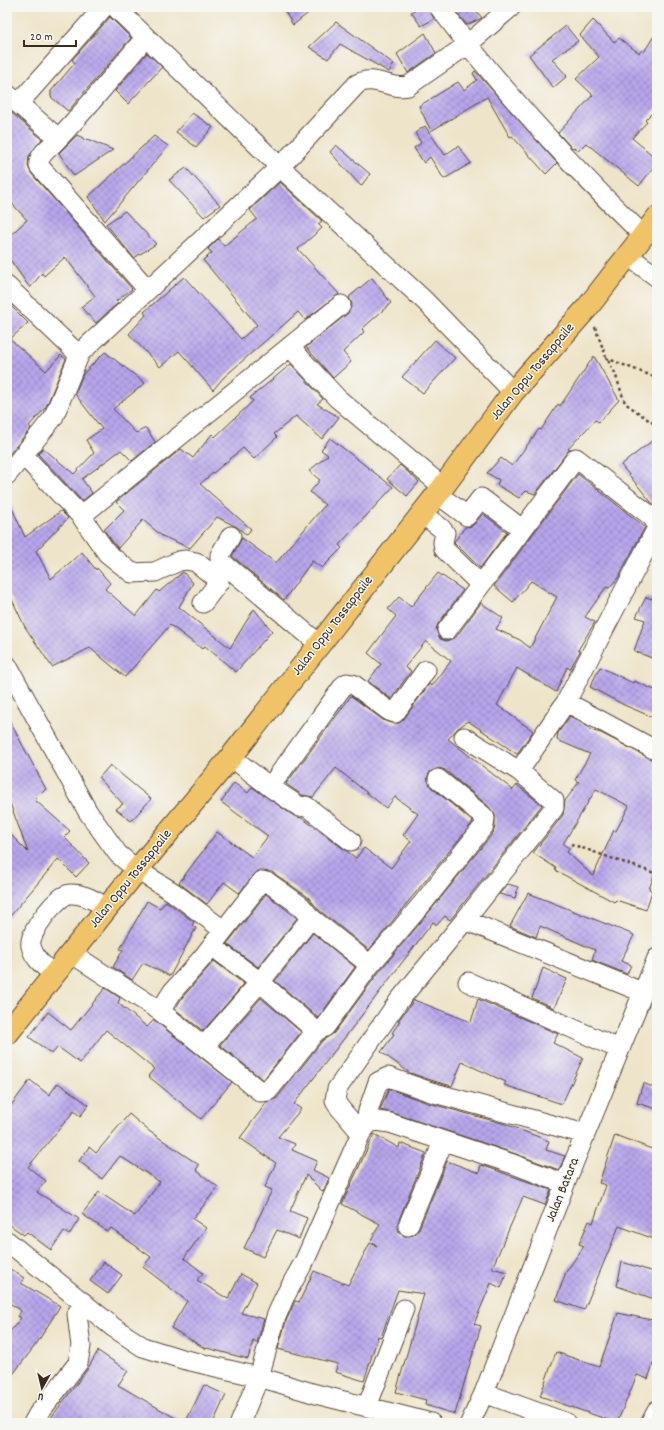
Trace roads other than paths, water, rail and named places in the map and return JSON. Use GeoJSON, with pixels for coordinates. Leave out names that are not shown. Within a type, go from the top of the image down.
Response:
{"type":"FeatureCollection","features":[{"type":"Feature","properties":{"kind":"main road","name":"Jalan Oppu Tossappaile"},"geometry":{"type":"LineString","coordinates":[[7,1034],[137,870],[231,757],[440,491],[513,392],[587,308],[657,218]]}},
{"type":"Feature","properties":{"kind":"street"},"geometry":{"type":"LineString","coordinates":[[58,138],[13,98],[104,7]]}},
{"type":"Feature","properties":{"kind":"street"},"geometry":{"type":"LineString","coordinates":[[115,7],[280,167],[425,301],[513,392]]}},
{"type":"Feature","properties":{"kind":"street"},"geometry":{"type":"LineString","coordinates":[[439,7],[468,45],[584,179],[643,235]]}},
{"type":"Feature","properties":{"kind":"street"},"geometry":{"type":"LineString","coordinates":[[7,475],[24,456],[53,418],[79,355],[280,167],[362,81],[370,80],[401,88],[408,86],[468,45],[511,7]]}},
{"type":"Feature","properties":{"kind":"street"},"geometry":{"type":"LineString","coordinates":[[146,37],[40,158],[39,166],[148,290]]}},
{"type":"Feature","properties":{"kind":"street"},"geometry":{"type":"LineString","coordinates":[[627,255],[657,277]]}},
{"type":"Feature","properties":{"kind":"street"},"geometry":{"type":"LineString","coordinates":[[7,286],[79,355]]}},
{"type":"Feature","properties":{"kind":"street"},"geometry":{"type":"LineString","coordinates":[[81,516],[341,305]]}},
{"type":"Feature","properties":{"kind":"street"},"geometry":{"type":"LineString","coordinates":[[290,347],[338,398],[467,516],[481,498],[522,529]]}},
{"type":"Feature","properties":{"kind":"street"},"geometry":{"type":"LineString","coordinates":[[24,456],[81,516],[107,553],[132,573],[155,572],[179,561],[186,560],[196,562],[217,579],[219,582],[203,603]]}},
{"type":"Feature","properties":{"kind":"street"},"geometry":{"type":"LineString","coordinates":[[447,630],[576,458],[656,523],[656,532],[566,702],[519,771]]}},
{"type":"Feature","properties":{"kind":"street"},"geometry":{"type":"LineString","coordinates":[[422,514],[442,528],[445,533],[443,542],[444,549],[481,585]]}},
{"type":"Feature","properties":{"kind":"street"},"geometry":{"type":"LineString","coordinates":[[231,536],[220,555],[220,560],[319,644]]}},
{"type":"Feature","properties":{"kind":"street"},"geometry":{"type":"LineString","coordinates":[[7,665],[88,812],[118,854],[137,870],[173,892],[224,930]]}},
{"type":"Feature","properties":{"kind":"street"},"geometry":{"type":"LineString","coordinates":[[270,787],[347,683],[353,684],[389,711],[395,713],[426,670]]}},
{"type":"Feature","properties":{"kind":"street"},"geometry":{"type":"LineString","coordinates":[[566,702],[657,751]]}},
{"type":"Feature","properties":{"kind":"street"},"geometry":{"type":"LineString","coordinates":[[363,1129],[339,1107],[335,1100],[337,1089],[398,1002],[554,808],[554,801],[519,771],[464,737]]}},
{"type":"Feature","properties":{"kind":"street"},"geometry":{"type":"LineString","coordinates":[[231,757],[270,787],[300,807],[306,806],[351,841]]}},
{"type":"Feature","properties":{"kind":"street"},"geometry":{"type":"LineString","coordinates":[[71,953],[160,1011],[200,1044],[205,1045],[205,1048],[261,1092],[268,1091],[316,1031],[325,1027],[370,965],[422,904],[486,824],[485,818],[438,779]]}},
{"type":"Feature","properties":{"kind":"street"},"geometry":{"type":"LineString","coordinates":[[160,1011],[173,991],[212,946],[262,881],[269,883],[301,906],[311,918],[370,965]]}},
{"type":"Feature","properties":{"kind":"street"},"geometry":{"type":"LineString","coordinates":[[54,975],[36,958],[31,945],[31,938],[50,908],[61,898],[69,894],[83,895],[108,908]]}},
{"type":"Feature","properties":{"kind":"street"},"geometry":{"type":"LineString","coordinates":[[205,1045],[260,982],[311,918]]}},
{"type":"Feature","properties":{"kind":"street"},"geometry":{"type":"LineString","coordinates":[[465,920],[642,992]]}},
{"type":"Feature","properties":{"kind":"street"},"geometry":{"type":"LineString","coordinates":[[212,946],[260,982],[316,1031]]}},
{"type":"Feature","properties":{"kind":"street","name":"Jalan Batara"},"geometry":{"type":"LineString","coordinates":[[470,1423],[484,1393],[565,1184],[657,958]]}},
{"type":"Feature","properties":{"kind":"street"},"geometry":{"type":"LineString","coordinates":[[468,982],[619,1049]]}},
{"type":"Feature","properties":{"kind":"street"},"geometry":{"type":"LineString","coordinates":[[240,1423],[259,1377],[276,1317],[284,1298],[305,1260],[363,1129],[378,1082],[388,1077],[431,1092],[585,1134]]}},
{"type":"Feature","properties":{"kind":"street"},"geometry":{"type":"LineString","coordinates":[[363,1129],[377,1121],[390,1124],[513,1164],[565,1184]]}},
{"type":"Feature","properties":{"kind":"street"},"geometry":{"type":"LineString","coordinates":[[408,1226],[443,1142]]}},
{"type":"Feature","properties":{"kind":"street"},"geometry":{"type":"LineString","coordinates":[[7,1241],[83,1302],[143,1347],[182,1359],[259,1377],[316,1394],[431,1423]]}},
{"type":"Feature","properties":{"kind":"street"},"geometry":{"type":"LineString","coordinates":[[33,1423],[38,1414],[78,1363],[81,1346],[77,1314],[83,1302]]}},
{"type":"Feature","properties":{"kind":"street"},"geometry":{"type":"LineString","coordinates":[[367,1407],[404,1309]]}},
{"type":"Feature","properties":{"kind":"street"},"geometry":{"type":"LineString","coordinates":[[484,1393],[567,1423]]}}]}
